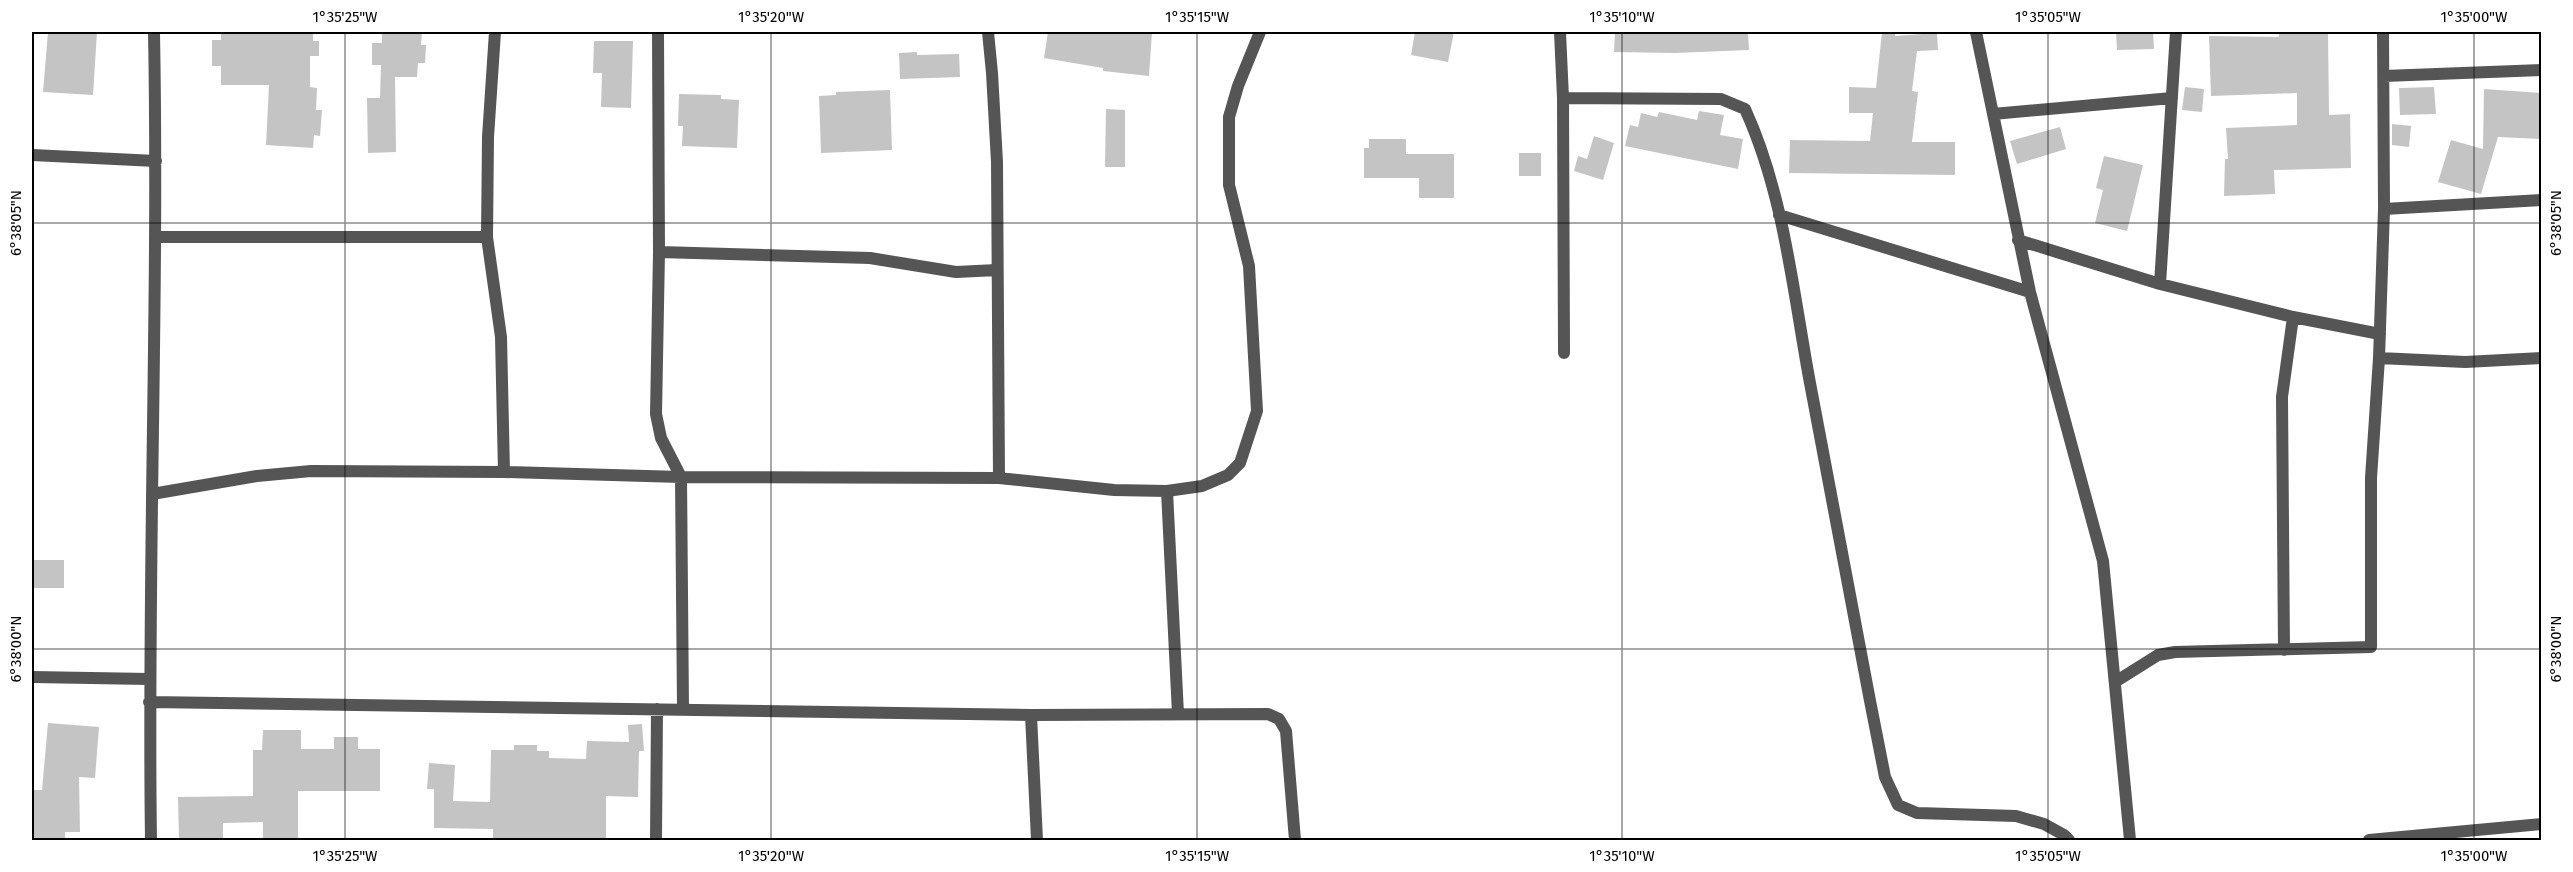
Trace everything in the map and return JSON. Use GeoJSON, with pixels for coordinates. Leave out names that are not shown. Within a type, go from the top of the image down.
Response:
{"type":"FeatureCollection","features":[{"type":"Feature","properties":{"kind":"street"},"geometry":{"type":"LineString","coordinates":[[151,840],[149,680],[156,161],[154,32]]}},
{"type":"Feature","properties":{"kind":"street"},"geometry":{"type":"LineString","coordinates":[[495,32],[488,137],[487,237],[501,337],[504,472]]}},
{"type":"Feature","properties":{"kind":"street"},"geometry":{"type":"LineString","coordinates":[[658,32],[659,252],[656,414],[661,438],[681,477],[683,709]]}},
{"type":"Feature","properties":{"kind":"street"},"geometry":{"type":"LineString","coordinates":[[988,32],[997,162],[999,478]]}},
{"type":"Feature","properties":{"kind":"street"},"geometry":{"type":"LineString","coordinates":[[152,494],[311,471],[504,472],[681,477],[999,478],[1114,490],[1167,491],[1202,486],[1228,475],[1239,463],[1257,411],[1249,266],[1229,185],[1229,117],[1238,86],[1260,32]]}},
{"type":"Feature","properties":{"kind":"street"},"geometry":{"type":"LineString","coordinates":[[1560,32],[1563,98],[1564,353]]}},
{"type":"Feature","properties":{"kind":"street"},"geometry":{"type":"LineString","coordinates":[[1976,32],[2030,292],[2103,561],[2130,840]]}},
{"type":"Feature","properties":{"kind":"street"},"geometry":{"type":"LineString","coordinates":[[2160,284],[2176,32]]}},
{"type":"Feature","properties":{"kind":"street"},"geometry":{"type":"LineString","coordinates":[[2115,682],[2158,655],[2371,647],[2371,478],[2379,358],[2384,209],[2383,32]]}},
{"type":"Feature","properties":{"kind":"street"},"geometry":{"type":"LineString","coordinates":[[2384,76],[2541,70]]}},
{"type":"Feature","properties":{"kind":"street"},"geometry":{"type":"LineString","coordinates":[[1563,98],[1721,99],[1745,109],[1755,130],[1779,215],[1841,554],[1885,777],[1898,805],[1917,813],[2016,816],[2044,824],[2069,840]]}},
{"type":"Feature","properties":{"kind":"street"},"geometry":{"type":"LineString","coordinates":[[1993,114],[2172,98]]}},
{"type":"Feature","properties":{"kind":"street"},"geometry":{"type":"LineString","coordinates":[[32,155],[156,161]]}},
{"type":"Feature","properties":{"kind":"street"},"geometry":{"type":"LineString","coordinates":[[2384,209],[2541,200]]}},
{"type":"Feature","properties":{"kind":"street"},"geometry":{"type":"LineString","coordinates":[[1779,215],[2030,292]]}},
{"type":"Feature","properties":{"kind":"street"},"geometry":{"type":"LineString","coordinates":[[155,237],[487,237]]}},
{"type":"Feature","properties":{"kind":"street"},"geometry":{"type":"LineString","coordinates":[[2018,240],[2160,284],[2293,317],[2380,334]]}},
{"type":"Feature","properties":{"kind":"street"},"geometry":{"type":"LineString","coordinates":[[659,252],[870,258],[956,272],[997,270]]}},
{"type":"Feature","properties":{"kind":"street"},"geometry":{"type":"LineString","coordinates":[[2284,650],[2282,397],[2293,317]]}},
{"type":"Feature","properties":{"kind":"street"},"geometry":{"type":"LineString","coordinates":[[2379,358],[2465,362],[2541,358]]}},
{"type":"Feature","properties":{"kind":"street"},"geometry":{"type":"LineString","coordinates":[[1167,491],[1178,714]]}},
{"type":"Feature","properties":{"kind":"street"},"geometry":{"type":"LineString","coordinates":[[32,677],[149,680]]}},
{"type":"Feature","properties":{"kind":"street"},"geometry":{"type":"LineString","coordinates":[[149,702],[1031,715],[1268,714],[1279,719],[1286,731],[1295,840]]}},
{"type":"Feature","properties":{"kind":"street"},"geometry":{"type":"LineString","coordinates":[[656,840],[657,710]]}},
{"type":"Feature","properties":{"kind":"street"},"geometry":{"type":"LineString","coordinates":[[1031,715],[1037,840]]}},
{"type":"Feature","properties":{"kind":"street"},"geometry":{"type":"LineString","coordinates":[[2369,840],[2541,824]]}},
{"type":"Feature","properties":{"kind":"building"},"geometry":{"type":"Polygon","coordinates":[[[48,32],[97,32],[93,95],[43,92],[48,32]]]}},
{"type":"Feature","properties":{"kind":"building"},"geometry":{"type":"Polygon","coordinates":[[[221,32],[313,32],[313,41],[319,41],[319,56],[310,56],[310,87],[317,88],[316,110],[322,110],[320,136],[314,135],[313,148],[266,145],[269,85],[221,85],[221,66],[212,66],[212,40],[221,40],[221,32]]]}},
{"type":"Feature","properties":{"kind":"building"},"geometry":{"type":"Polygon","coordinates":[[[382,32],[422,32],[421,45],[426,45],[425,63],[418,63],[417,77],[395,77],[396,152],[368,153],[367,98],[380,98],[381,65],[372,65],[372,43],[382,43],[382,32]]]}},
{"type":"Feature","properties":{"kind":"building"},"geometry":{"type":"Polygon","coordinates":[[[1048,32],[1152,32],[1149,76],[1103,71],[1103,68],[1044,58],[1048,32]]]}},
{"type":"Feature","properties":{"kind":"building"},"geometry":{"type":"Polygon","coordinates":[[[1415,32],[1454,32],[1448,62],[1411,55],[1415,32]]]}},
{"type":"Feature","properties":{"kind":"building"},"geometry":{"type":"Polygon","coordinates":[[[1615,32],[1748,32],[1749,50],[1675,53],[1614,52],[1615,32]]]}},
{"type":"Feature","properties":{"kind":"building"},"geometry":{"type":"Polygon","coordinates":[[[1882,32],[1895,32],[1895,36],[1937,33],[1938,50],[1917,51],[1912,91],[1918,92],[1912,142],[1955,142],[1955,175],[1789,173],[1790,140],[1870,141],[1873,113],[1849,113],[1849,87],[1876,88],[1882,32]]]}},
{"type":"Feature","properties":{"kind":"building"},"geometry":{"type":"Polygon","coordinates":[[[2116,32],[2153,32],[2154,49],[2117,50],[2116,32]]]}},
{"type":"Feature","properties":{"kind":"building"},"geometry":{"type":"Polygon","coordinates":[[[2279,32],[2328,32],[2329,115],[2350,114],[2351,168],[2274,170],[2275,194],[2224,196],[2225,159],[2228,159],[2226,128],[2297,125],[2297,93],[2211,96],[2209,36],[2279,37],[2279,32]]]}},
{"type":"Feature","properties":{"kind":"building"},"geometry":{"type":"Polygon","coordinates":[[[594,41],[633,41],[631,108],[601,107],[602,73],[593,73],[594,41]]]}},
{"type":"Feature","properties":{"kind":"building"},"geometry":{"type":"Polygon","coordinates":[[[917,52],[917,55],[959,54],[960,77],[900,79],[899,53],[917,52]]]}},
{"type":"Feature","properties":{"kind":"building"},"geometry":{"type":"Polygon","coordinates":[[[2185,87],[2204,89],[2202,112],[2182,110],[2185,87]]]}},
{"type":"Feature","properties":{"kind":"building"},"geometry":{"type":"Polygon","coordinates":[[[2434,87],[2436,114],[2400,115],[2399,88],[2434,87]]]}},
{"type":"Feature","properties":{"kind":"building"},"geometry":{"type":"Polygon","coordinates":[[[2484,89],[2541,93],[2541,139],[2498,137],[2481,194],[2438,182],[2451,140],[2483,149],[2484,89]]]}},
{"type":"Feature","properties":{"kind":"building"},"geometry":{"type":"Polygon","coordinates":[[[890,90],[892,150],[821,153],[819,96],[836,95],[836,92],[890,90]]]}},
{"type":"Feature","properties":{"kind":"building"},"geometry":{"type":"Polygon","coordinates":[[[679,94],[721,95],[721,99],[739,100],[737,148],[682,146],[683,126],[678,126],[679,94]]]}},
{"type":"Feature","properties":{"kind":"building"},"geometry":{"type":"Polygon","coordinates":[[[1106,109],[1125,110],[1125,167],[1105,167],[1106,109]]]}},
{"type":"Feature","properties":{"kind":"building"},"geometry":{"type":"Polygon","coordinates":[[[1699,111],[1724,115],[1720,135],[1743,139],[1738,169],[1625,146],[1630,125],[1638,127],[1641,113],[1657,117],[1659,112],[1697,120],[1699,111]]]}},
{"type":"Feature","properties":{"kind":"building"},"geometry":{"type":"Polygon","coordinates":[[[2392,124],[2411,126],[2409,147],[2392,145],[2392,124]]]}},
{"type":"Feature","properties":{"kind":"building"},"geometry":{"type":"Polygon","coordinates":[[[2060,127],[2066,149],[2017,164],[2010,141],[2060,127]]]}},
{"type":"Feature","properties":{"kind":"building"},"geometry":{"type":"Polygon","coordinates":[[[1594,136],[1614,143],[1603,180],[1574,171],[1578,156],[1587,159],[1594,136]]]}},
{"type":"Feature","properties":{"kind":"building"},"geometry":{"type":"Polygon","coordinates":[[[1369,139],[1406,139],[1406,154],[1454,154],[1454,198],[1419,198],[1419,178],[1364,178],[1364,148],[1369,148],[1369,139]]]}},
{"type":"Feature","properties":{"kind":"building"},"geometry":{"type":"Polygon","coordinates":[[[1519,153],[1541,153],[1541,176],[1519,176],[1519,153]]]}},
{"type":"Feature","properties":{"kind":"building"},"geometry":{"type":"Polygon","coordinates":[[[2104,156],[2143,165],[2127,231],[2095,223],[2103,190],[2096,188],[2104,156]]]}},
{"type":"Feature","properties":{"kind":"building"},"geometry":{"type":"Polygon","coordinates":[[[32,560],[64,560],[64,588],[32,588],[32,560]]]}},
{"type":"Feature","properties":{"kind":"building"},"geometry":{"type":"Polygon","coordinates":[[[48,723],[99,727],[95,778],[79,777],[80,832],[65,832],[65,840],[32,840],[32,790],[42,790],[48,723]]]}},
{"type":"Feature","properties":{"kind":"building"},"geometry":{"type":"Polygon","coordinates":[[[642,724],[644,751],[639,751],[638,797],[606,796],[606,840],[493,840],[493,829],[434,828],[434,789],[427,789],[429,763],[455,765],[453,801],[490,802],[491,750],[514,750],[514,745],[537,745],[537,751],[549,751],[549,758],[586,759],[587,741],[629,742],[628,725],[642,724]]]}},
{"type":"Feature","properties":{"kind":"building"},"geometry":{"type":"Polygon","coordinates":[[[263,730],[301,730],[301,749],[334,749],[334,737],[358,737],[358,749],[380,749],[380,791],[298,791],[298,840],[263,840],[263,822],[223,823],[223,840],[179,840],[178,797],[253,796],[253,750],[262,750],[263,730]]]}}]}
